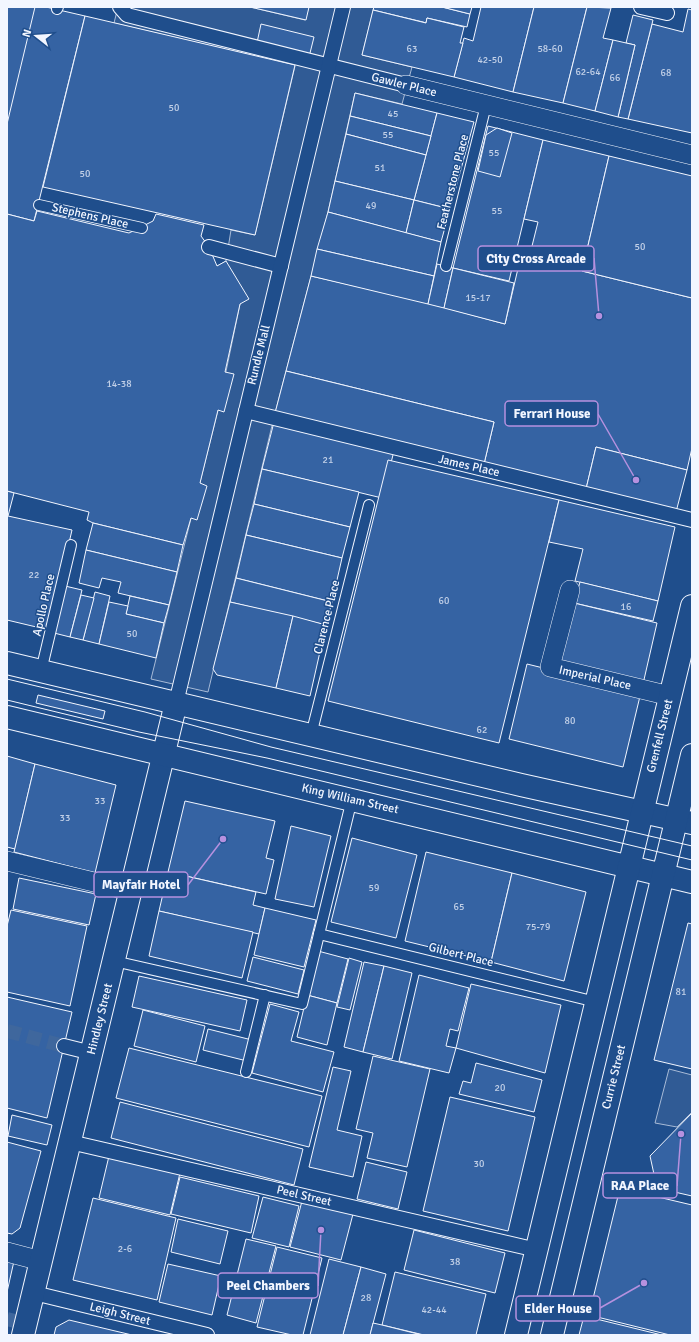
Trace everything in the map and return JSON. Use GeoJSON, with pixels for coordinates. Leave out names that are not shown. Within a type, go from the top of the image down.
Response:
{"type":"FeatureCollection","features":[{"type":"Feature","properties":{"kind":"main road","name":"Grenfell Street"},"geometry":{"type":"LineString","coordinates":[[629,866],[692,606]]}},
{"type":"Feature","properties":{"kind":"main road"},"geometry":{"type":"LineString","coordinates":[[7,663],[310,735],[684,821],[692,755]]}},
{"type":"Feature","properties":{"kind":"main road","name":"Hindley Street"},"geometry":{"type":"LineString","coordinates":[[23,1335],[176,703]]}},
{"type":"Feature","properties":{"kind":"main road","name":"King William Street"},"geometry":{"type":"LineString","coordinates":[[7,717],[692,882]]}},
{"type":"Feature","properties":{"kind":"main road","name":"Currie Street"},"geometry":{"type":"LineString","coordinates":[[552,1335],[663,874],[684,821]]}},
{"type":"Feature","properties":{"kind":"main road"},"geometry":{"type":"LineString","coordinates":[[516,1335],[629,866]]}},
{"type":"Feature","properties":{"kind":"street","name":"Gawler Place"},"geometry":{"type":"LineString","coordinates":[[120,7],[127,15],[329,67],[692,155]]}},
{"type":"Feature","properties":{"kind":"street","name":"Rundle Mall"},"geometry":{"type":"LineString","coordinates":[[176,703],[343,7]]}},
{"type":"Feature","properties":{"kind":"street"},"geometry":{"type":"LineString","coordinates":[[641,7],[667,13]]}},
{"type":"Feature","properties":{"kind":"street"},"geometry":{"type":"LineString","coordinates":[[209,247],[280,266]]}},
{"type":"Feature","properties":{"kind":"street","name":"James Place"},"geometry":{"type":"LineString","coordinates":[[246,411],[692,520]]}},
{"type":"Feature","properties":{"kind":"street","name":"Imperial Place"},"geometry":{"type":"LineString","coordinates":[[570,590],[550,667],[670,696]]}},
{"type":"Feature","properties":{"kind":"street"},"geometry":{"type":"LineString","coordinates":[[7,861],[131,891]]}},
{"type":"Feature","properties":{"kind":"street"},"geometry":{"type":"LineString","coordinates":[[64,1046],[92,1053]]}},
{"type":"Feature","properties":{"kind":"street","name":"Peel Street"},"geometry":{"type":"LineString","coordinates":[[70,1142],[537,1250]]}},
{"type":"Feature","properties":{"kind":"street"},"geometry":{"type":"LineString","coordinates":[[7,1252],[41,1261]]}},
{"type":"Feature","properties":{"kind":"street","name":"Leigh Street"},"geometry":{"type":"LineString","coordinates":[[34,1293],[207,1335]]}},
{"type":"Feature","properties":{"kind":"lane","name":"Featherstone Place"},"geometry":{"type":"LineString","coordinates":[[446,266],[486,105]]}},
{"type":"Feature","properties":{"kind":"lane","name":"Stephens Place"},"geometry":{"type":"LineString","coordinates":[[39,205],[142,228]]}},
{"type":"Feature","properties":{"kind":"lane","name":"Clarence Place"},"geometry":{"type":"LineString","coordinates":[[310,735],[369,505]]}},
{"type":"Feature","properties":{"kind":"lane","name":"Apollo Place"},"geometry":{"type":"LineString","coordinates":[[41,671],[71,545]]}},
{"type":"Feature","properties":{"kind":"lane"},"geometry":{"type":"LineString","coordinates":[[114,961],[302,1004],[352,799]]}},
{"type":"Feature","properties":{"kind":"lane","name":"Gilbert Place"},"geometry":{"type":"LineString","coordinates":[[319,934],[596,1002]]}},
{"type":"Feature","properties":{"kind":"lane"},"geometry":{"type":"LineString","coordinates":[[246,1072],[264,995]]}},
{"type":"Feature","properties":{"kind":"shaded area"},"geometry":{"type":"Polygon","coordinates":[[[118,7],[250,7],[305,20],[309,7],[374,7],[362,55],[412,67],[402,104],[355,93],[328,212],[275,413],[208,692],[151,679],[218,410],[240,304],[217,266],[226,261],[231,230],[255,235],[295,66],[114,23],[118,7]]]}},
{"type":"Feature","properties":{"kind":"shaded area"},"geometry":{"type":"Polygon","coordinates":[[[669,1069],[692,1075],[692,1112],[677,1127],[655,1123],[669,1069]]]}},
{"type":"Feature","properties":{"kind":"building"},"geometry":{"type":"Polygon","coordinates":[[[7,7],[46,7],[85,16],[34,221],[7,214],[7,7]]]}},
{"type":"Feature","properties":{"kind":"building"},"geometry":{"type":"Polygon","coordinates":[[[7,7],[35,7],[7,124],[7,7]]]}},
{"type":"Feature","properties":{"kind":"building"},"geometry":{"type":"Polygon","coordinates":[[[250,7],[309,7],[306,20],[250,7]]]}},
{"type":"Feature","properties":{"kind":"building"},"geometry":{"type":"Polygon","coordinates":[[[374,7],[442,7],[470,14],[467,27],[427,18],[426,23],[373,10],[374,7]]]}},
{"type":"Feature","properties":{"kind":"building"},"geometry":{"type":"Polygon","coordinates":[[[442,7],[472,7],[470,14],[442,7]]]}},
{"type":"Feature","properties":{"kind":"building"},"geometry":{"type":"Polygon","coordinates":[[[481,7],[534,7],[513,92],[454,77],[464,38],[473,41],[481,7]]]}},
{"type":"Feature","properties":{"kind":"building"},"geometry":{"type":"Polygon","coordinates":[[[534,7],[587,7],[563,103],[513,92],[534,7]]]}},
{"type":"Feature","properties":{"kind":"building"},"geometry":{"type":"Polygon","coordinates":[[[587,7],[611,8],[603,38],[613,40],[595,111],[563,103],[587,7]]]}},
{"type":"Feature","properties":{"kind":"building"},"geometry":{"type":"Polygon","coordinates":[[[688,9],[692,10],[692,133],[628,119],[652,24],[683,32],[688,9]]]}},
{"type":"Feature","properties":{"kind":"building"},"geometry":{"type":"Polygon","coordinates":[[[373,10],[426,23],[427,18],[464,27],[460,43],[463,43],[454,77],[362,55],[373,10]]]}},
{"type":"Feature","properties":{"kind":"building"},"geometry":{"type":"Polygon","coordinates":[[[633,15],[653,20],[628,119],[618,117],[635,45],[626,43],[633,15]]]}},
{"type":"Feature","properties":{"kind":"building"},"geometry":{"type":"Polygon","coordinates":[[[85,16],[295,65],[255,235],[43,187],[85,16]]]}},
{"type":"Feature","properties":{"kind":"building"},"geometry":{"type":"Polygon","coordinates":[[[261,24],[314,37],[307,65],[255,52],[261,24]]]}},
{"type":"Feature","properties":{"kind":"building"},"geometry":{"type":"Polygon","coordinates":[[[613,40],[635,45],[618,117],[595,111],[613,40]]]}},
{"type":"Feature","properties":{"kind":"building"},"geometry":{"type":"Polygon","coordinates":[[[355,93],[437,113],[431,136],[350,116],[355,93]]]}},
{"type":"Feature","properties":{"kind":"building"},"geometry":{"type":"Polygon","coordinates":[[[437,113],[474,122],[450,209],[414,200],[437,113]]]}},
{"type":"Feature","properties":{"kind":"building"},"geometry":{"type":"Polygon","coordinates":[[[350,116],[431,136],[426,155],[346,134],[350,116]]]}},
{"type":"Feature","properties":{"kind":"building"},"geometry":{"type":"Polygon","coordinates":[[[488,126],[543,140],[509,281],[453,268],[488,126]]]}},
{"type":"Feature","properties":{"kind":"building"},"geometry":{"type":"Polygon","coordinates":[[[497,128],[512,133],[500,177],[478,171],[486,135],[497,128]]]}},
{"type":"Feature","properties":{"kind":"building"},"geometry":{"type":"Polygon","coordinates":[[[346,134],[426,155],[414,200],[335,181],[346,134]]]}},
{"type":"Feature","properties":{"kind":"building"},"geometry":{"type":"Polygon","coordinates":[[[543,140],[609,156],[582,271],[692,298],[692,448],[687,470],[596,447],[586,489],[484,464],[494,422],[286,371],[311,276],[417,300],[505,324],[520,260],[528,262],[538,222],[524,219],[543,140]]]}},
{"type":"Feature","properties":{"kind":"building"},"geometry":{"type":"Polygon","coordinates":[[[609,156],[692,176],[692,298],[582,271],[609,156]]]}},
{"type":"Feature","properties":{"kind":"building"},"geometry":{"type":"Polygon","coordinates":[[[335,181],[414,200],[406,233],[328,212],[335,181]]]}},
{"type":"Feature","properties":{"kind":"building"},"geometry":{"type":"Polygon","coordinates":[[[414,200],[450,209],[441,242],[406,233],[414,200]]]}},
{"type":"Feature","properties":{"kind":"building"},"geometry":{"type":"Polygon","coordinates":[[[37,211],[129,233],[153,221],[156,214],[204,225],[201,236],[209,247],[217,266],[226,261],[249,299],[240,304],[225,372],[234,374],[224,412],[218,410],[200,483],[207,486],[197,520],[191,518],[183,545],[93,523],[87,520],[89,512],[7,491],[7,214],[34,221],[37,211]]]}},
{"type":"Feature","properties":{"kind":"building"},"geometry":{"type":"Polygon","coordinates":[[[328,212],[441,242],[434,276],[317,249],[328,212]]]}},
{"type":"Feature","properties":{"kind":"building"},"geometry":{"type":"Polygon","coordinates":[[[317,249],[434,276],[428,304],[311,276],[317,249]]]}},
{"type":"Feature","properties":{"kind":"building"},"geometry":{"type":"Polygon","coordinates":[[[437,264],[453,268],[444,308],[428,304],[437,264]]]}},
{"type":"Feature","properties":{"kind":"building"},"geometry":{"type":"Polygon","coordinates":[[[453,268],[514,283],[505,324],[444,308],[453,268]]]}},
{"type":"Feature","properties":{"kind":"building"},"geometry":{"type":"Polygon","coordinates":[[[286,371],[494,422],[484,464],[275,413],[286,371]]]}},
{"type":"Feature","properties":{"kind":"building"},"geometry":{"type":"Polygon","coordinates":[[[274,422],[394,451],[382,498],[262,469],[274,422]]]}},
{"type":"Feature","properties":{"kind":"building"},"geometry":{"type":"Polygon","coordinates":[[[596,447],[687,470],[676,512],[586,489],[596,447]]]}},
{"type":"Feature","properties":{"kind":"building"},"geometry":{"type":"Polygon","coordinates":[[[388,460],[559,500],[499,743],[328,701],[388,460]]]}},
{"type":"Feature","properties":{"kind":"building"},"geometry":{"type":"Polygon","coordinates":[[[262,469],[359,492],[350,527],[254,504],[262,469]]]}},
{"type":"Feature","properties":{"kind":"building"},"geometry":{"type":"Polygon","coordinates":[[[7,491],[14,493],[8,516],[72,530],[49,630],[7,620],[7,491]]]}},
{"type":"Feature","properties":{"kind":"building"},"geometry":{"type":"Polygon","coordinates":[[[559,500],[675,527],[658,601],[575,581],[583,549],[549,542],[559,500]]]}},
{"type":"Feature","properties":{"kind":"building"},"geometry":{"type":"Polygon","coordinates":[[[254,504],[350,527],[342,558],[246,535],[254,504]]]}},
{"type":"Feature","properties":{"kind":"building"},"geometry":{"type":"Polygon","coordinates":[[[93,523],[183,545],[177,572],[86,550],[93,523]]]}},
{"type":"Feature","properties":{"kind":"building"},"geometry":{"type":"Polygon","coordinates":[[[246,535],[342,558],[332,602],[236,578],[246,535]]]}},
{"type":"Feature","properties":{"kind":"building"},"geometry":{"type":"Polygon","coordinates":[[[86,550],[177,572],[169,605],[118,593],[121,582],[102,578],[99,588],[79,583],[86,550]]]}},
{"type":"Feature","properties":{"kind":"building"},"geometry":{"type":"Polygon","coordinates":[[[236,578],[332,602],[326,625],[230,602],[236,578]]]}},
{"type":"Feature","properties":{"kind":"building"},"geometry":{"type":"Polygon","coordinates":[[[580,582],[658,601],[653,621],[574,603],[580,582]]]}},
{"type":"Feature","properties":{"kind":"building"},"geometry":{"type":"Polygon","coordinates":[[[65,586],[82,590],[70,637],[54,633],[65,586]]]}},
{"type":"Feature","properties":{"kind":"building"},"geometry":{"type":"Polygon","coordinates":[[[95,592],[110,596],[99,644],[83,640],[95,592]]]}},
{"type":"Feature","properties":{"kind":"building"},"geometry":{"type":"Polygon","coordinates":[[[81,595],[94,598],[83,640],[70,637],[81,595]]]}},
{"type":"Feature","properties":{"kind":"building"},"geometry":{"type":"Polygon","coordinates":[[[130,596],[169,605],[164,623],[126,614],[130,596]]]}},
{"type":"Feature","properties":{"kind":"building"},"geometry":{"type":"Polygon","coordinates":[[[109,602],[128,606],[126,614],[164,623],[156,658],[99,644],[109,602]]]}},
{"type":"Feature","properties":{"kind":"building"},"geometry":{"type":"Polygon","coordinates":[[[230,602],[293,616],[276,688],[217,675],[213,669],[230,602]]]}},
{"type":"Feature","properties":{"kind":"building"},"geometry":{"type":"Polygon","coordinates":[[[574,603],[657,623],[643,684],[559,663],[574,603]]]}},
{"type":"Feature","properties":{"kind":"building"},"geometry":{"type":"Polygon","coordinates":[[[293,616],[326,625],[310,696],[276,688],[293,616]]]}},
{"type":"Feature","properties":{"kind":"building"},"geometry":{"type":"Polygon","coordinates":[[[527,664],[641,692],[623,767],[509,739],[527,664]]]}},
{"type":"Feature","properties":{"kind":"building"},"geometry":{"type":"Polygon","coordinates":[[[38,695],[105,711],[103,719],[36,703],[38,695]]]}},
{"type":"Feature","properties":{"kind":"building"},"geometry":{"type":"Polygon","coordinates":[[[7,756],[35,764],[15,849],[7,847],[7,756]]]}},
{"type":"Feature","properties":{"kind":"building"},"geometry":{"type":"Polygon","coordinates":[[[35,764],[116,785],[95,873],[14,852],[35,764]]]}},
{"type":"Feature","properties":{"kind":"building"},"geometry":{"type":"Polygon","coordinates":[[[185,801],[275,821],[266,858],[274,860],[266,894],[168,872],[185,801]]]}},
{"type":"Feature","properties":{"kind":"building"},"geometry":{"type":"Polygon","coordinates":[[[291,826],[331,836],[314,907],[275,899],[291,826]]]}},
{"type":"Feature","properties":{"kind":"building"},"geometry":{"type":"Polygon","coordinates":[[[352,838],[417,855],[396,938],[331,922],[352,838]]]}},
{"type":"Feature","properties":{"kind":"building"},"geometry":{"type":"Polygon","coordinates":[[[426,852],[512,873],[491,962],[405,941],[426,852]]]}},
{"type":"Feature","properties":{"kind":"building"},"geometry":{"type":"Polygon","coordinates":[[[168,872],[256,892],[253,905],[265,908],[259,934],[159,911],[168,872]]]}},
{"type":"Feature","properties":{"kind":"building"},"geometry":{"type":"Polygon","coordinates":[[[512,873],[586,892],[564,981],[491,962],[512,873]]]}},
{"type":"Feature","properties":{"kind":"building"},"geometry":{"type":"Polygon","coordinates":[[[19,878],[96,894],[89,925],[13,909],[19,878]]]}},
{"type":"Feature","properties":{"kind":"building"},"geometry":{"type":"Polygon","coordinates":[[[265,908],[316,920],[304,967],[254,955],[265,908]]]}},
{"type":"Feature","properties":{"kind":"building"},"geometry":{"type":"Polygon","coordinates":[[[11,910],[87,926],[70,1006],[7,992],[7,926],[11,910]]]}},
{"type":"Feature","properties":{"kind":"building"},"geometry":{"type":"Polygon","coordinates":[[[159,911],[253,932],[242,978],[149,956],[159,911]]]}},
{"type":"Feature","properties":{"kind":"building"},"geometry":{"type":"Polygon","coordinates":[[[688,923],[692,924],[692,1069],[654,1060],[688,923]]]}},
{"type":"Feature","properties":{"kind":"building"},"geometry":{"type":"Polygon","coordinates":[[[318,951],[348,959],[337,1003],[307,995],[318,951]]]}},
{"type":"Feature","properties":{"kind":"building"},"geometry":{"type":"Polygon","coordinates":[[[253,957],[304,970],[298,994],[247,981],[253,957]]]}},
{"type":"Feature","properties":{"kind":"building"},"geometry":{"type":"Polygon","coordinates":[[[349,958],[362,962],[350,1010],[337,1007],[349,958]]]}},
{"type":"Feature","properties":{"kind":"building"},"geometry":{"type":"Polygon","coordinates":[[[364,962],[384,966],[363,1052],[344,1047],[364,962]]]}},
{"type":"Feature","properties":{"kind":"building"},"geometry":{"type":"Polygon","coordinates":[[[384,966],[412,973],[392,1059],[363,1052],[384,966]]]}},
{"type":"Feature","properties":{"kind":"building"},"geometry":{"type":"Polygon","coordinates":[[[419,975],[469,988],[458,1031],[450,1029],[446,1046],[456,1048],[449,1073],[399,1061],[419,975]]]}},
{"type":"Feature","properties":{"kind":"building"},"geometry":{"type":"Polygon","coordinates":[[[139,976],[247,1000],[240,1031],[132,1007],[139,976]]]}},
{"type":"Feature","properties":{"kind":"building"},"geometry":{"type":"Polygon","coordinates":[[[471,984],[561,1005],[545,1073],[456,1048],[471,984]]]}},
{"type":"Feature","properties":{"kind":"building"},"geometry":{"type":"Polygon","coordinates":[[[307,995],[337,1003],[327,1045],[297,1037],[307,995]]]}},
{"type":"Feature","properties":{"kind":"building"},"geometry":{"type":"Polygon","coordinates":[[[7,997],[72,1012],[47,1118],[7,1108],[7,997]]]}},
{"type":"Feature","properties":{"kind":"building"},"geometry":{"type":"Polygon","coordinates":[[[270,1004],[299,1012],[291,1041],[334,1052],[323,1092],[252,1073],[270,1004]]]}},
{"type":"Feature","properties":{"kind":"building"},"geometry":{"type":"Polygon","coordinates":[[[143,1010],[205,1026],[196,1062],[134,1046],[143,1010]]]}},
{"type":"Feature","properties":{"kind":"building"},"geometry":{"type":"Polygon","coordinates":[[[208,1029],[252,1040],[247,1061],[203,1050],[208,1029]]]}},
{"type":"Feature","properties":{"kind":"building"},"geometry":{"type":"Polygon","coordinates":[[[129,1048],[322,1096],[309,1147],[116,1098],[129,1048]]]}},
{"type":"Feature","properties":{"kind":"building"},"geometry":{"type":"Polygon","coordinates":[[[373,1056],[430,1069],[407,1167],[367,1158],[373,1133],[356,1129],[373,1056]]]}},
{"type":"Feature","properties":{"kind":"building"},"geometry":{"type":"Polygon","coordinates":[[[476,1063],[542,1080],[534,1112],[459,1094],[463,1081],[471,1083],[476,1063]]]}},
{"type":"Feature","properties":{"kind":"building"},"geometry":{"type":"Polygon","coordinates":[[[333,1067],[351,1071],[337,1130],[362,1136],[353,1177],[309,1167],[333,1067]]]}},
{"type":"Feature","properties":{"kind":"building"},"geometry":{"type":"Polygon","coordinates":[[[450,1097],[535,1117],[508,1231],[423,1211],[450,1097]]]}},
{"type":"Feature","properties":{"kind":"building"},"geometry":{"type":"Polygon","coordinates":[[[120,1102],[303,1149],[294,1185],[111,1138],[120,1102]]]}},
{"type":"Feature","properties":{"kind":"building"},"geometry":{"type":"Polygon","coordinates":[[[692,1113],[692,1196],[657,1188],[650,1156],[692,1113]]]}},
{"type":"Feature","properties":{"kind":"building"},"geometry":{"type":"Polygon","coordinates":[[[12,1115],[52,1125],[47,1145],[8,1136],[12,1115]]]}},
{"type":"Feature","properties":{"kind":"building"},"geometry":{"type":"Polygon","coordinates":[[[7,1142],[41,1151],[20,1228],[12,1234],[7,1233],[7,1142]]]}},
{"type":"Feature","properties":{"kind":"building"},"geometry":{"type":"Polygon","coordinates":[[[109,1156],[180,1173],[170,1215],[99,1198],[109,1156]]]}},
{"type":"Feature","properties":{"kind":"building"},"geometry":{"type":"Polygon","coordinates":[[[366,1162],[407,1172],[398,1209],[357,1199],[366,1162]]]}},
{"type":"Feature","properties":{"kind":"building"},"geometry":{"type":"Polygon","coordinates":[[[180,1177],[259,1196],[251,1233],[171,1214],[180,1177]]]}},
{"type":"Feature","properties":{"kind":"building"},"geometry":{"type":"Polygon","coordinates":[[[620,1188],[692,1205],[692,1335],[670,1335],[589,1315],[620,1188]]]}},
{"type":"Feature","properties":{"kind":"building"},"geometry":{"type":"Polygon","coordinates":[[[263,1197],[299,1206],[289,1247],[252,1238],[263,1197]]]}},
{"type":"Feature","properties":{"kind":"building"},"geometry":{"type":"Polygon","coordinates":[[[93,1198],[176,1218],[157,1300],[73,1280],[93,1198]]]}},
{"type":"Feature","properties":{"kind":"building"},"geometry":{"type":"Polygon","coordinates":[[[302,1201],[353,1214],[341,1260],[290,1247],[302,1201]]]}},
{"type":"Feature","properties":{"kind":"building"},"geometry":{"type":"Polygon","coordinates":[[[178,1219],[228,1231],[220,1264],[171,1252],[178,1219]]]}},
{"type":"Feature","properties":{"kind":"building"},"geometry":{"type":"Polygon","coordinates":[[[414,1230],[505,1253],[495,1293],[404,1270],[414,1230]]]}},
{"type":"Feature","properties":{"kind":"building"},"geometry":{"type":"Polygon","coordinates":[[[246,1239],[276,1246],[256,1323],[227,1315],[246,1239]]]}},
{"type":"Feature","properties":{"kind":"building"},"geometry":{"type":"Polygon","coordinates":[[[277,1247],[322,1258],[303,1335],[292,1335],[257,1327],[277,1247]]]}},
{"type":"Feature","properties":{"kind":"building"},"geometry":{"type":"Polygon","coordinates":[[[329,1259],[361,1267],[343,1335],[310,1335],[329,1259]]]}},
{"type":"Feature","properties":{"kind":"building"},"geometry":{"type":"Polygon","coordinates":[[[7,1260],[14,1261],[7,1292],[7,1260]]]}},
{"type":"Feature","properties":{"kind":"building"},"geometry":{"type":"Polygon","coordinates":[[[168,1264],[221,1276],[212,1315],[159,1302],[168,1264]]]}},
{"type":"Feature","properties":{"kind":"building"},"geometry":{"type":"Polygon","coordinates":[[[361,1267],[386,1274],[370,1335],[343,1335],[361,1267]]]}},
{"type":"Feature","properties":{"kind":"building"},"geometry":{"type":"Polygon","coordinates":[[[395,1272],[486,1294],[476,1335],[424,1335],[382,1325],[395,1272]]]}},
{"type":"Feature","properties":{"kind":"building"},"geometry":{"type":"Polygon","coordinates":[[[584,1316],[662,1335],[579,1335],[584,1316]]]}},
{"type":"Feature","properties":{"kind":"building"},"geometry":{"type":"Polygon","coordinates":[[[69,1320],[132,1335],[54,1335],[56,1327],[69,1320]]]}},
{"type":"Feature","properties":{"kind":"building"},"geometry":{"type":"Polygon","coordinates":[[[373,1323],[382,1325],[422,1335],[370,1335],[373,1323]]]}},
{"type":"Feature","properties":{"kind":"tunnel"},"geometry":{"type":"LineString","coordinates":[[7,1031],[64,1046]]}},
{"type":"Feature","properties":{"kind":"tunnel"},"geometry":{"type":"LineString","coordinates":[[7,1319],[26,1324]]}},
{"type":"Feature","properties":{"kind":"tram line"},"geometry":{"type":"LineString","coordinates":[[7,679],[145,712],[271,747],[692,846]]}},
{"type":"Feature","properties":{"kind":"tram line"},"geometry":{"type":"LineString","coordinates":[[7,700],[139,732],[267,758],[692,860]]}},
{"type":"Feature","properties":{"kind":"place","name":"City Cross Arcade"},"geometry":{"type":"Point","coordinates":[599,316]}},
{"type":"Feature","properties":{"kind":"place","name":"Ferrari House"},"geometry":{"type":"Point","coordinates":[636,480]}},
{"type":"Feature","properties":{"kind":"place","name":"Mayfair Hotel"},"geometry":{"type":"Point","coordinates":[223,839]}},
{"type":"Feature","properties":{"kind":"place","name":"RAA Place"},"geometry":{"type":"Point","coordinates":[681,1134]}},
{"type":"Feature","properties":{"kind":"place","name":"Peel Chambers"},"geometry":{"type":"Point","coordinates":[321,1230]}},
{"type":"Feature","properties":{"kind":"place","name":"Elder House"},"geometry":{"type":"Point","coordinates":[644,1283]}}]}
